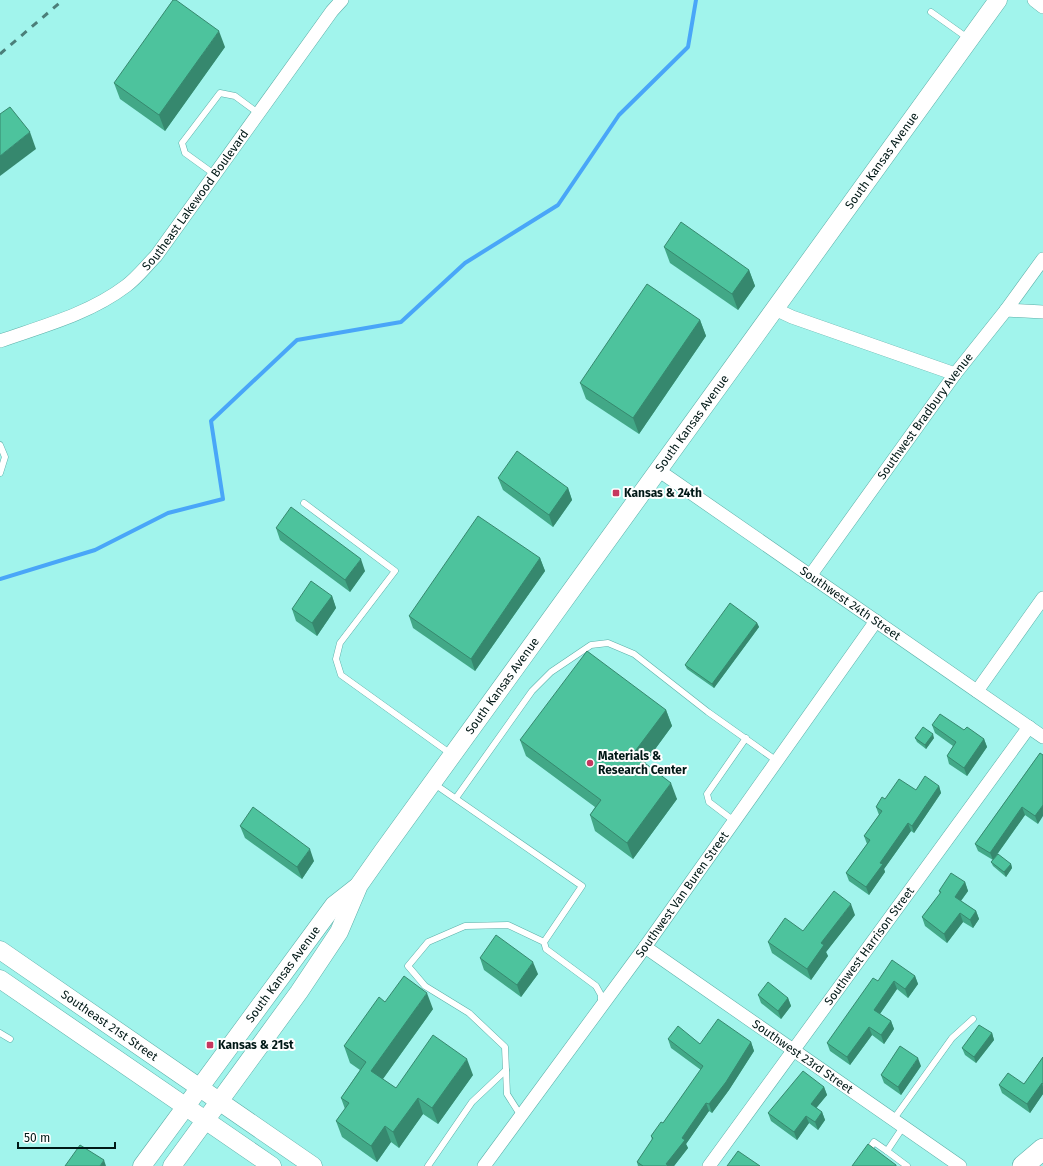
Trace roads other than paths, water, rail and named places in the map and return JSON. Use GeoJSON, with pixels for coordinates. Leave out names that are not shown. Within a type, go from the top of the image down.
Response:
{"type":"FeatureCollection","features":[{"type":"Feature","properties":{"kind":"main road","name":"South Kansas Avenue"},"geometry":{"type":"LineString","coordinates":[[172,1166],[299,992],[339,932],[359,885],[998,0]]}},
{"type":"Feature","properties":{"kind":"main road","name":"South Kansas Avenue"},"geometry":{"type":"LineString","coordinates":[[142,1166],[334,905],[359,885]]}},
{"type":"Feature","properties":{"kind":"main road","name":"Southeast 21st Street"},"geometry":{"type":"LineString","coordinates":[[0,950],[313,1166]]}},
{"type":"Feature","properties":{"kind":"main road","name":"Southeast 21st Street"},"geometry":{"type":"LineString","coordinates":[[0,979],[272,1166]]}},
{"type":"Feature","properties":{"kind":"main road"},"geometry":{"type":"LineString","coordinates":[[1025,1165],[1043,1149]]}},
{"type":"Feature","properties":{"kind":"street","name":"Southeast Lakewood Boulevard"},"geometry":{"type":"LineString","coordinates":[[0,341],[75,315],[96,306],[127,286],[156,256],[332,11],[342,0]]}},
{"type":"Feature","properties":{"kind":"street"},"geometry":{"type":"LineString","coordinates":[[1034,0],[1043,7]]}},
{"type":"Feature","properties":{"kind":"street","name":"Southwest Bradbury Avenue"},"geometry":{"type":"LineString","coordinates":[[810,576],[955,374],[1006,310],[1043,259]]}},
{"type":"Feature","properties":{"kind":"street"},"geometry":{"type":"LineString","coordinates":[[775,308],[792,317],[955,374]]}},
{"type":"Feature","properties":{"kind":"street"},"geometry":{"type":"LineString","coordinates":[[1006,310],[1043,312]]}},
{"type":"Feature","properties":{"kind":"street","name":"Southwest 24th Street"},"geometry":{"type":"LineString","coordinates":[[658,470],[1043,737]]}},
{"type":"Feature","properties":{"kind":"street"},"geometry":{"type":"LineString","coordinates":[[977,691],[1043,598]]}},
{"type":"Feature","properties":{"kind":"street","name":"Southwest Van Buren Street"},"geometry":{"type":"LineString","coordinates":[[484,1166],[645,946],[876,621]]}},
{"type":"Feature","properties":{"kind":"street","name":"Southwest Harrison Street"},"geometry":{"type":"LineString","coordinates":[[709,1166],[1029,727]]}},
{"type":"Feature","properties":{"kind":"street","name":"Southwest 23rd Street"},"geometry":{"type":"LineString","coordinates":[[645,946],[960,1166]]}},
{"type":"Feature","properties":{"kind":"lane"},"geometry":{"type":"LineString","coordinates":[[931,12],[970,40]]}},
{"type":"Feature","properties":{"kind":"lane"},"geometry":{"type":"LineString","coordinates":[[214,174],[184,153],[182,143],[220,93],[235,96],[258,113]]}},
{"type":"Feature","properties":{"kind":"lane"},"geometry":{"type":"LineString","coordinates":[[0,445],[5,457],[0,473]]}},
{"type":"Feature","properties":{"kind":"lane"},"geometry":{"type":"LineString","coordinates":[[304,503],[395,571],[340,643],[336,660],[340,675],[452,755]]}},
{"type":"Feature","properties":{"kind":"lane"},"geometry":{"type":"LineString","coordinates":[[456,798],[532,691],[551,672],[591,645],[608,643],[634,654],[708,712],[777,760]]}},
{"type":"Feature","properties":{"kind":"lane"},"geometry":{"type":"LineString","coordinates":[[734,821],[709,802],[707,794],[746,738]]}},
{"type":"Feature","properties":{"kind":"lane"},"geometry":{"type":"LineString","coordinates":[[432,782],[582,886],[544,942]]}},
{"type":"Feature","properties":{"kind":"lane"},"geometry":{"type":"LineString","coordinates":[[520,1116],[507,1094],[505,1046],[469,1013],[425,986],[408,966],[428,942],[465,926],[508,925],[544,942],[546,949],[596,986],[600,995],[601,1006]]}},
{"type":"Feature","properties":{"kind":"lane"},"geometry":{"type":"LineString","coordinates":[[887,1151],[898,1123],[952,1038],[973,1019]]}},
{"type":"Feature","properties":{"kind":"lane"},"geometry":{"type":"LineString","coordinates":[[0,1033],[10,1039]]}},
{"type":"Feature","properties":{"kind":"lane"},"geometry":{"type":"LineString","coordinates":[[428,1166],[472,1102],[506,1070]]}},
{"type":"Feature","properties":{"kind":"lane"},"geometry":{"type":"LineString","coordinates":[[858,1166],[874,1142],[907,1166]]}},
{"type":"Feature","properties":{"kind":"waterway"},"geometry":{"type":"LineString","coordinates":[[0,579],[95,550],[168,513],[223,499],[211,421],[297,340],[401,322],[465,263],[558,205],[619,115],[688,47],[696,0]]}},
{"type":"Feature","properties":{"kind":"railway"},"geometry":{"type":"LineString","coordinates":[[0,54],[63,0]]}},
{"type":"Feature","properties":{"kind":"place","name":"Kansas & 24th"},"geometry":{"type":"Point","coordinates":[616,493]}},
{"type":"Feature","properties":{"kind":"place","name":"Materials & Research Center"},"geometry":{"type":"Point","coordinates":[590,763]}},
{"type":"Feature","properties":{"kind":"place","name":"Kansas & 21st"},"geometry":{"type":"Point","coordinates":[210,1045]}}]}
